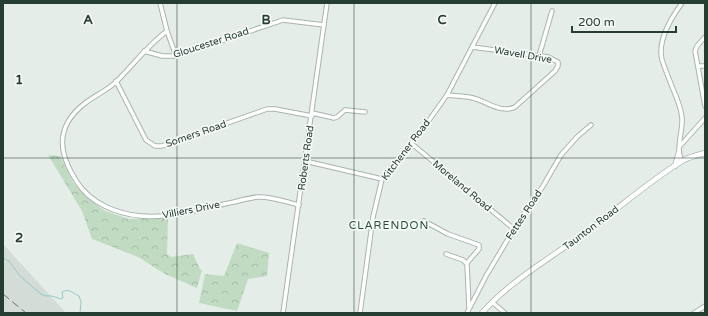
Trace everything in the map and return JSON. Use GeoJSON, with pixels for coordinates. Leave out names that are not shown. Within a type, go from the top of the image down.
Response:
{"type":"FeatureCollection","features":[{"type":"Feature","properties":{"kind":"street"},"geometry":{"type":"LineString","coordinates":[[160,3],[167,31],[176,56]]}},
{"type":"Feature","properties":{"kind":"street","name":"Roberts Road"},"geometry":{"type":"LineString","coordinates":[[283,313],[328,3]]}},
{"type":"Feature","properties":{"kind":"street","name":"Kitchener Road"},"geometry":{"type":"LineString","coordinates":[[360,313],[373,217],[382,179],[447,95],[495,3]]}},
{"type":"Feature","properties":{"kind":"street"},"geometry":{"type":"LineString","coordinates":[[675,166],[682,126],[680,110],[662,61],[661,48],[674,14],[682,3]]}},
{"type":"Feature","properties":{"kind":"street"},"geometry":{"type":"LineString","coordinates":[[539,56],[552,11]]}},
{"type":"Feature","properties":{"kind":"street","name":"Gloucester Road"},"geometry":{"type":"LineString","coordinates":[[144,51],[162,56],[176,56],[283,20],[324,26]]}},
{"type":"Feature","properties":{"kind":"street","name":"Villiers Drive"},"geometry":{"type":"LineString","coordinates":[[167,31],[144,51],[116,82],[104,92],[84,104],[72,115],[65,129],[62,151],[71,173],[79,186],[92,199],[108,208],[125,214],[142,216],[179,214],[258,197],[299,205]]}},
{"type":"Feature","properties":{"kind":"street"},"geometry":{"type":"LineString","coordinates":[[705,37],[696,49],[705,106]]}},
{"type":"Feature","properties":{"kind":"street","name":"Wavell Drive"},"geometry":{"type":"LineString","coordinates":[[447,95],[473,98],[504,110],[510,110],[558,69],[556,60],[539,56],[472,47]]}},
{"type":"Feature","properties":{"kind":"street"},"geometry":{"type":"LineString","coordinates":[[698,66],[705,66]]}},
{"type":"Feature","properties":{"kind":"street","name":"Somers Road"},"geometry":{"type":"LineString","coordinates":[[116,82],[146,140],[155,146],[162,146],[267,109],[312,115]]}},
{"type":"Feature","properties":{"kind":"street"},"geometry":{"type":"LineString","coordinates":[[312,115],[334,118],[345,110],[365,112]]}},
{"type":"Feature","properties":{"kind":"street"},"geometry":{"type":"LineString","coordinates":[[679,150],[705,118]]}},
{"type":"Feature","properties":{"kind":"street","name":"Fettes Road"},"geometry":{"type":"LineString","coordinates":[[468,311],[486,276],[514,229],[543,186],[561,155],[577,137],[591,125]]}},
{"type":"Feature","properties":{"kind":"street","name":"Moreland Road"},"geometry":{"type":"LineString","coordinates":[[411,143],[514,229]]}},
{"type":"Feature","properties":{"kind":"street"},"geometry":{"type":"LineString","coordinates":[[679,150],[682,161]]}},
{"type":"Feature","properties":{"kind":"street","name":"Taunton Road"},"geometry":{"type":"LineString","coordinates":[[482,313],[492,302],[529,272],[574,241],[675,166],[682,161],[705,153]]}},
{"type":"Feature","properties":{"kind":"street"},"geometry":{"type":"LineString","coordinates":[[305,161],[382,179]]}},
{"type":"Feature","properties":{"kind":"street"},"geometry":{"type":"LineString","coordinates":[[424,221],[454,237],[478,245],[479,249],[467,263],[468,311]]}},
{"type":"Feature","properties":{"kind":"street"},"geometry":{"type":"LineString","coordinates":[[446,254],[467,263]]}},
{"type":"Feature","properties":{"kind":"street"},"geometry":{"type":"LineString","coordinates":[[492,302],[505,313]]}},
{"type":"Feature","properties":{"kind":"street"},"geometry":{"type":"LineString","coordinates":[[694,313],[705,306]]}},
{"type":"Feature","properties":{"kind":"shaded area"},"geometry":{"type":"Polygon","coordinates":[[[3,244],[66,313],[3,313],[3,244]]]}},
{"type":"Feature","properties":{"kind":"green space"},"geometry":{"type":"Polygon","coordinates":[[[48,155],[60,156],[74,184],[105,211],[129,219],[168,218],[167,254],[171,257],[193,254],[200,269],[202,270],[197,288],[165,274],[138,257],[92,239],[82,211],[48,155]]]}},
{"type":"Feature","properties":{"kind":"green space"},"geometry":{"type":"Polygon","coordinates":[[[237,243],[269,253],[267,276],[248,279],[237,311],[199,303],[205,274],[224,276],[237,243]]]}},
{"type":"Feature","properties":{"kind":"waterway"},"geometry":{"type":"LineString","coordinates":[[3,258],[9,261],[20,276],[41,294],[61,299],[63,298],[62,292],[70,291],[79,296],[81,302],[80,313]]}},
{"type":"Feature","properties":{"kind":"railway"},"geometry":{"type":"LineString","coordinates":[[3,294],[26,313]]}},
{"type":"Feature","properties":{"kind":"district","name":"CLARENDON"},"geometry":{"type":"Point","coordinates":[389,225]}}]}
